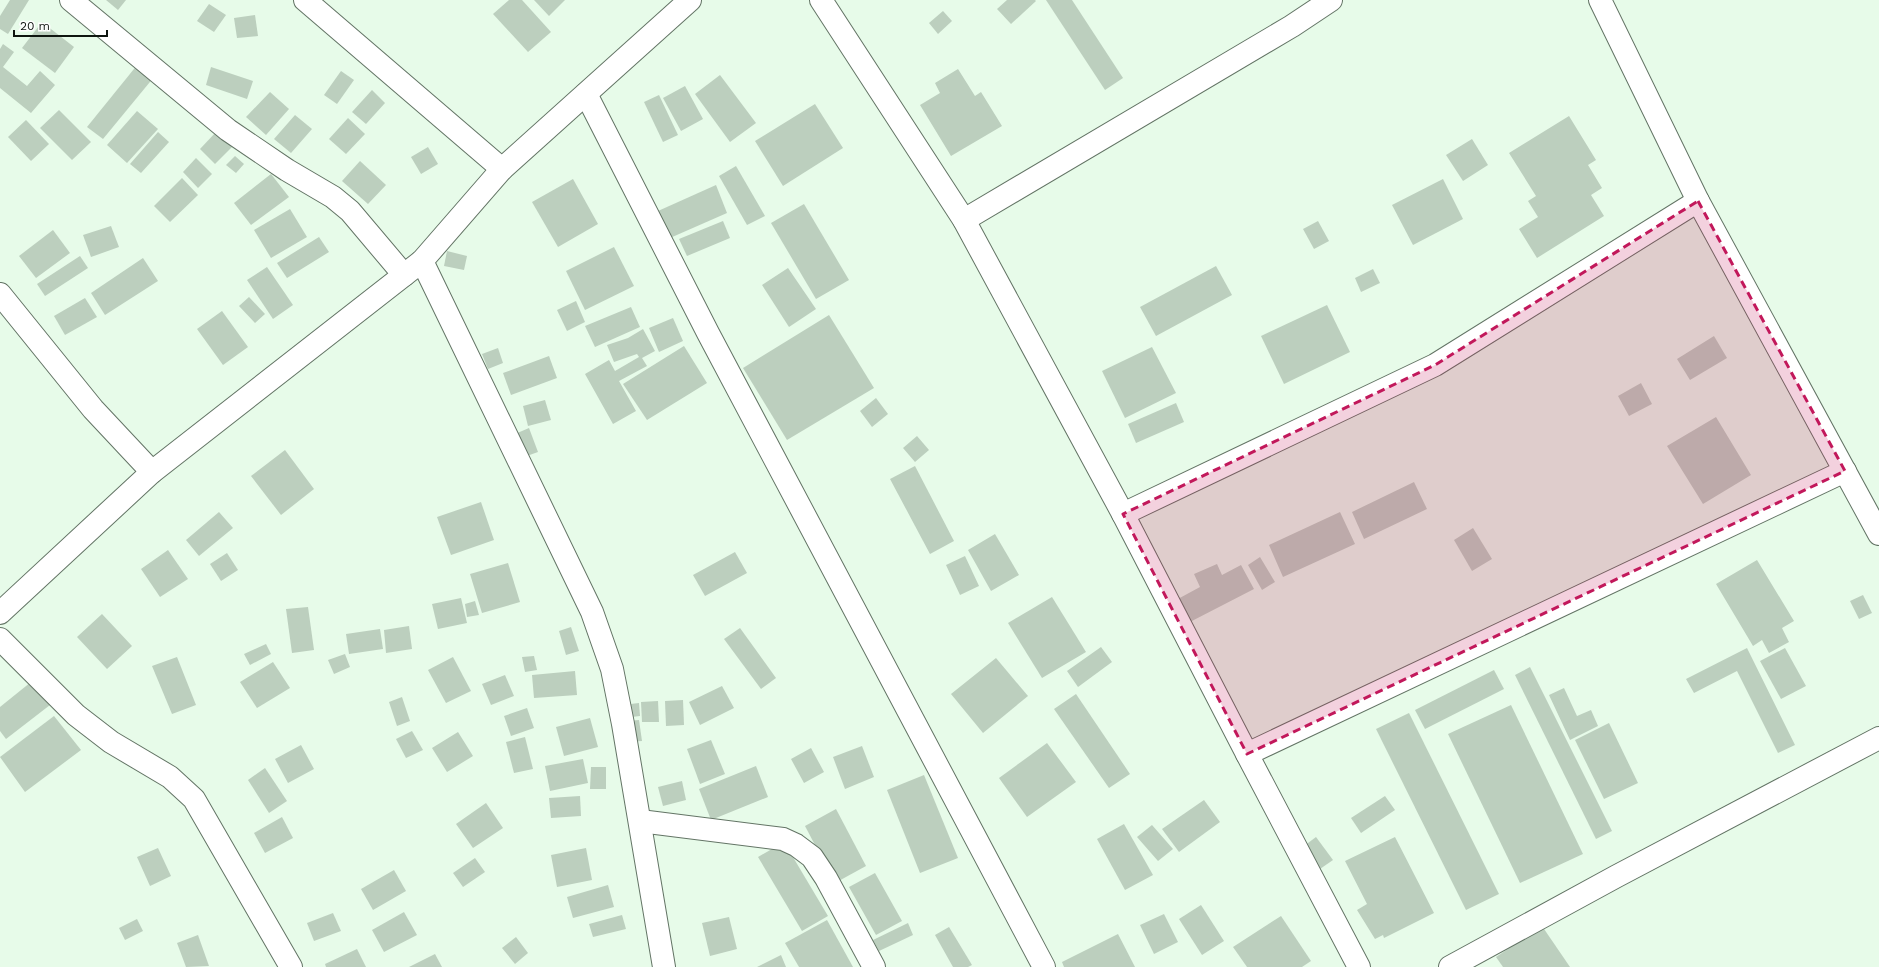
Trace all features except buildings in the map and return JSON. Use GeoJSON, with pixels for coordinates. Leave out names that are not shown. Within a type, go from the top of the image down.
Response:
{"type":"FeatureCollection","features":[{"type":"Feature","properties":{"kind":"street"},"geometry":{"type":"LineString","coordinates":[[71,0],[228,130],[287,170],[333,197],[350,211],[404,275]]}},
{"type":"Feature","properties":{"kind":"street"},"geometry":{"type":"LineString","coordinates":[[305,0],[502,169]]}},
{"type":"Feature","properties":{"kind":"street"},"geometry":{"type":"LineString","coordinates":[[4,600],[152,472],[422,261],[502,169],[690,0]]}},
{"type":"Feature","properties":{"kind":"street"},"geometry":{"type":"LineString","coordinates":[[821,0],[964,220],[1123,514],[1359,967]]}},
{"type":"Feature","properties":{"kind":"street"},"geometry":{"type":"LineString","coordinates":[[964,220],[1286,30],[1331,0]]}},
{"type":"Feature","properties":{"kind":"street"},"geometry":{"type":"LineString","coordinates":[[1600,0],[1698,201],[1879,534]]}},
{"type":"Feature","properties":{"kind":"street"},"geometry":{"type":"LineString","coordinates":[[586,94],[715,347],[1044,967]]}},
{"type":"Feature","properties":{"kind":"street"},"geometry":{"type":"LineString","coordinates":[[1123,514],[1435,365],[1698,201]]}},
{"type":"Feature","properties":{"kind":"street"},"geometry":{"type":"LineString","coordinates":[[422,261],[592,612],[612,669],[640,821],[664,967]]}},
{"type":"Feature","properties":{"kind":"street"},"geometry":{"type":"LineString","coordinates":[[0,294],[92,409],[152,472]]}},
{"type":"Feature","properties":{"kind":"street"},"geometry":{"type":"LineString","coordinates":[[1247,754],[1845,471]]}},
{"type":"Feature","properties":{"kind":"street"},"geometry":{"type":"LineString","coordinates":[[0,639],[76,716],[111,742],[170,777],[194,799],[291,967]]}},
{"type":"Feature","properties":{"kind":"street"},"geometry":{"type":"LineString","coordinates":[[1450,967],[1617,876],[1879,738]]}},
{"type":"Feature","properties":{"kind":"street"},"geometry":{"type":"LineString","coordinates":[[640,821],[784,839],[796,845],[812,858],[826,878],[874,967]]}},
{"type":"Feature","properties":{"kind":"highlighted area"},"geometry":{"type":"Polygon","coordinates":[[[1698,201],[1845,471],[1247,754],[1123,514],[1435,365],[1698,201]]]}}]}
